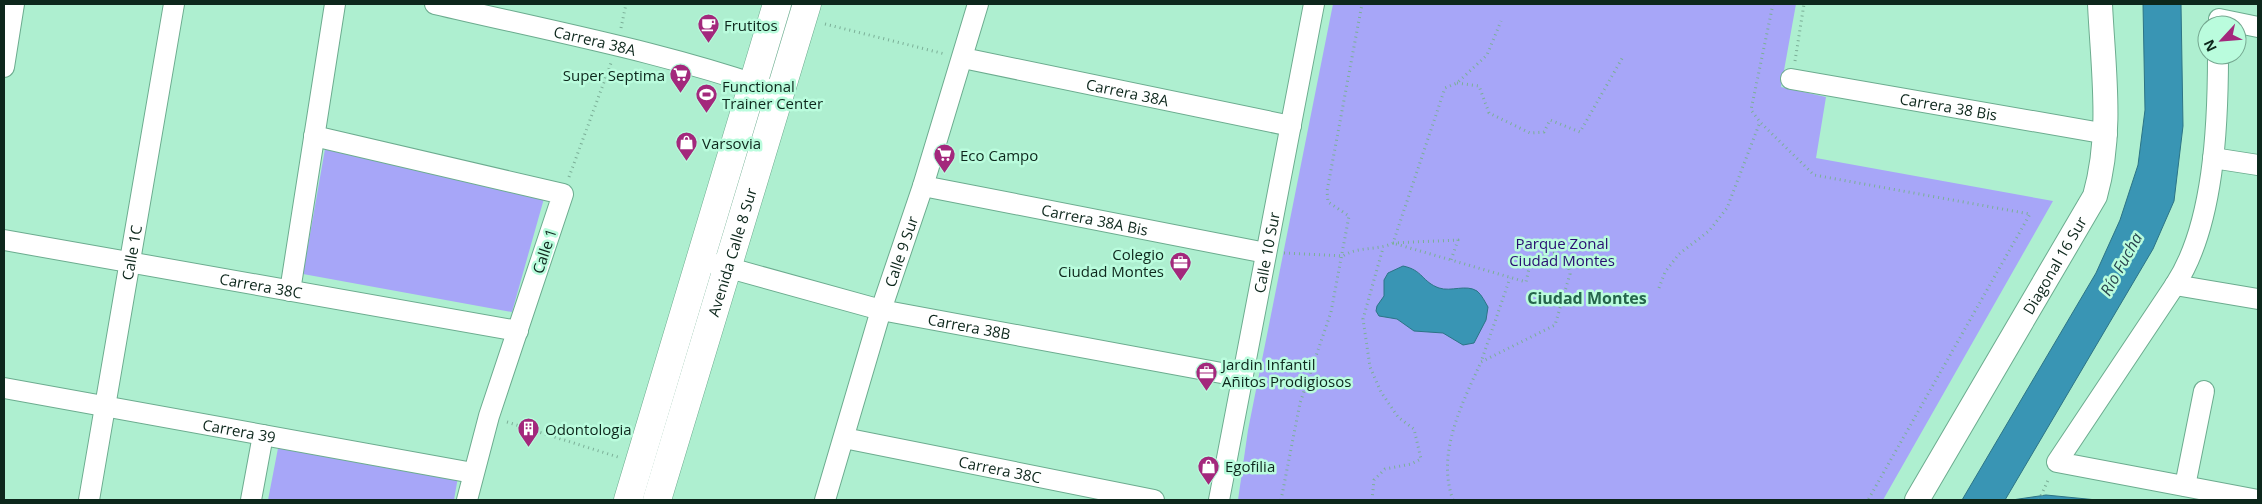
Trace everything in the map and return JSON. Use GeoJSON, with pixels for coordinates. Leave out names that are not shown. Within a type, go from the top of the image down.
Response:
{"type":"FeatureCollection","features":[{"type":"Feature","properties":{"kind":"main road","name":"Avenida Calle 8 Sur"},"geometry":{"type":"LineString","coordinates":[[628,500],[777,4]]}},
{"type":"Feature","properties":{"kind":"main road","name":"Avenida Calle 8 Sur"},"geometry":{"type":"LineString","coordinates":[[657,500],[805,11]]}},
{"type":"Feature","properties":{"kind":"street"},"geometry":{"type":"LineString","coordinates":[[4,67],[14,4]]}},
{"type":"Feature","properties":{"kind":"street","name":"Calle 1C"},"geometry":{"type":"LineString","coordinates":[[89,500],[174,4]]}},
{"type":"Feature","properties":{"kind":"street"},"geometry":{"type":"LineString","coordinates":[[290,291],[335,4]]}},
{"type":"Feature","properties":{"kind":"street","name":"Carrera 38A"},"geometry":{"type":"LineString","coordinates":[[435,4],[616,46],[753,83],[780,93]]}},
{"type":"Feature","properties":{"kind":"street","name":"Calle 9 Sur"},"geometry":{"type":"LineString","coordinates":[[826,500],[881,310],[923,186],[978,4]]}},
{"type":"Feature","properties":{"kind":"street","name":"Calle 10 Sur"},"geometry":{"type":"LineString","coordinates":[[1219,500],[1314,4]]}},
{"type":"Feature","properties":{"kind":"street","name":"Diagonal 16 Sur"},"geometry":{"type":"LineString","coordinates":[[1917,500],[2095,196],[2101,173],[2107,134],[2100,4]]}},
{"type":"Feature","properties":{"kind":"street","name":"Carrera 38A"},"geometry":{"type":"LineString","coordinates":[[963,58],[1290,126]]}},
{"type":"Feature","properties":{"kind":"street"},"geometry":{"type":"LineString","coordinates":[[2218,65],[2213,158],[2202,219],[2190,258],[2175,285],[2057,462],[2258,500]]}},
{"type":"Feature","properties":{"kind":"street","name":"Carrera 38 Bis"},"geometry":{"type":"LineString","coordinates":[[1792,79],[2107,134]]}},
{"type":"Feature","properties":{"kind":"street"},"geometry":{"type":"LineString","coordinates":[[314,136],[563,194]]}},
{"type":"Feature","properties":{"kind":"street"},"geometry":{"type":"LineString","coordinates":[[2213,158],[2258,165]]}},
{"type":"Feature","properties":{"kind":"street","name":"Carrera 38A Bis"},"geometry":{"type":"LineString","coordinates":[[923,186],[1266,253]]}},
{"type":"Feature","properties":{"kind":"street","name":"Calle 1"},"geometry":{"type":"LineString","coordinates":[[467,500],[489,416],[563,194]]}},
{"type":"Feature","properties":{"kind":"street","name":"Carrera 38C"},"geometry":{"type":"LineString","coordinates":[[4,240],[518,331]]}},
{"type":"Feature","properties":{"kind":"street","name":"Carrera 38B"},"geometry":{"type":"LineString","coordinates":[[700,260],[881,310],[1242,377]]}},
{"type":"Feature","properties":{"kind":"street"},"geometry":{"type":"LineString","coordinates":[[2175,285],[2258,299]]}},
{"type":"Feature","properties":{"kind":"street","name":"Carrera 39"},"geometry":{"type":"LineString","coordinates":[[4,388],[473,473]]}},
{"type":"Feature","properties":{"kind":"street"},"geometry":{"type":"LineString","coordinates":[[2185,486],[2204,392]]}},
{"type":"Feature","properties":{"kind":"street"},"geometry":{"type":"LineString","coordinates":[[252,500],[263,435]]}},
{"type":"Feature","properties":{"kind":"street","name":"Carrera 38C"},"geometry":{"type":"LineString","coordinates":[[844,438],[1154,500]]}},
{"type":"Feature","properties":{"kind":"path"},"geometry":{"type":"LineString","coordinates":[[563,194],[616,46],[626,4]]}},
{"type":"Feature","properties":{"kind":"path"},"geometry":{"type":"LineString","coordinates":[[1281,500],[1300,403],[1331,312],[1349,216],[1328,202],[1327,191],[1362,4]]}},
{"type":"Feature","properties":{"kind":"path"},"geometry":{"type":"LineString","coordinates":[[1773,4],[1751,110],[1760,122],[1814,175],[2030,214],[1868,500]]}},
{"type":"Feature","properties":{"kind":"path"},"geometry":{"type":"LineString","coordinates":[[1792,79],[1804,4]]}},
{"type":"Feature","properties":{"kind":"path"},"geometry":{"type":"LineString","coordinates":[[805,11],[963,58]]}},
{"type":"Feature","properties":{"kind":"path"},"geometry":{"type":"LineString","coordinates":[[1393,243],[1445,88],[1457,83],[1487,56],[1501,22]]}},
{"type":"Feature","properties":{"kind":"path"},"geometry":{"type":"LineString","coordinates":[[1457,83],[1479,86],[1489,113],[1530,133],[1544,132],[1550,120],[1580,132],[1624,55]]}},
{"type":"Feature","properties":{"kind":"path"},"geometry":{"type":"LineString","coordinates":[[1659,288],[1666,272],[1678,254],[1709,231],[1727,208],[1760,122]]}},
{"type":"Feature","properties":{"kind":"path"},"geometry":{"type":"LineString","coordinates":[[1266,253],[1342,256],[1350,251],[1383,248],[1393,243],[1458,240],[1451,260]]}},
{"type":"Feature","properties":{"kind":"path"},"geometry":{"type":"LineString","coordinates":[[1393,243],[1526,282],[1530,264],[1540,254],[1556,253],[1567,260],[1570,274],[1555,325],[1481,362]]}},
{"type":"Feature","properties":{"kind":"path"},"geometry":{"type":"LineString","coordinates":[[1372,500],[1374,480],[1385,470],[1411,464],[1421,459],[1414,429],[1398,417],[1381,392],[1370,366],[1363,319],[1383,248]]}},
{"type":"Feature","properties":{"kind":"path"},"geometry":{"type":"LineString","coordinates":[[1454,500],[1448,487],[1446,463],[1461,408],[1481,362],[1510,278]]}},
{"type":"Feature","properties":{"kind":"path"},"geometry":{"type":"LineString","coordinates":[[489,416],[639,463]]}},
{"type":"Feature","properties":{"kind":"path"},"geometry":{"type":"LineString","coordinates":[[2039,500],[2057,462]]}},
{"type":"Feature","properties":{"kind":"green space","name":"Parque Zonal Ciudad Montes"},"geometry":{"type":"Polygon","coordinates":[[[1333,4],[1796,4],[1781,87],[1826,97],[1816,158],[2053,201],[1883,500],[1238,500],[1248,430],[1333,4]]]}},
{"type":"Feature","properties":{"kind":"green space"},"geometry":{"type":"Polygon","coordinates":[[[325,149],[545,195],[512,312],[303,274],[325,149]]]}},
{"type":"Feature","properties":{"kind":"green space"},"geometry":{"type":"Polygon","coordinates":[[[279,443],[458,477],[454,500],[268,500],[279,443]]]}},
{"type":"Feature","properties":{"kind":"water","name":"Río Fucha"},"geometry":{"type":"Polygon","coordinates":[[[2143,4],[2181,4],[2183,126],[2174,201],[2153,249],[2005,500],[1962,500],[2096,273],[2120,220],[2138,165],[2145,110],[2143,4]]]}},
{"type":"Feature","properties":{"kind":"water"},"geometry":{"type":"Polygon","coordinates":[[[1403,266],[1415,270],[1429,283],[1439,288],[1468,288],[1479,293],[1488,307],[1486,320],[1474,343],[1463,345],[1443,333],[1414,331],[1397,319],[1379,316],[1376,311],[1384,296],[1384,280],[1388,273],[1403,266]]]}},
{"type":"Feature","properties":{"kind":"water"},"geometry":{"type":"Polygon","coordinates":[[[2046,495],[2097,500],[2012,500],[2046,495]]]}},
{"type":"Feature","properties":{"kind":"place","name":"Frutitos"},"geometry":{"type":"Point","coordinates":[708,44]}},
{"type":"Feature","properties":{"kind":"place","name":"Super Septima"},"geometry":{"type":"Point","coordinates":[681,94]}},
{"type":"Feature","properties":{"kind":"place","name":"Functional Trainer Center"},"geometry":{"type":"Point","coordinates":[706,114]}},
{"type":"Feature","properties":{"kind":"place","name":"Varsovia"},"geometry":{"type":"Point","coordinates":[686,162]}},
{"type":"Feature","properties":{"kind":"place","name":"Eco Campo"},"geometry":{"type":"Point","coordinates":[944,174]}},
{"type":"Feature","properties":{"kind":"place","name":"Colegio Ciudad Montes"},"geometry":{"type":"Point","coordinates":[1180,282]}},
{"type":"Feature","properties":{"kind":"place","name":"Jardin Infantil Añitos Prodigiosos"},"geometry":{"type":"Point","coordinates":[1206,392]}},
{"type":"Feature","properties":{"kind":"place","name":"Odontologia"},"geometry":{"type":"Point","coordinates":[529,448]}},
{"type":"Feature","properties":{"kind":"place","name":"Egofilia"},"geometry":{"type":"Point","coordinates":[1209,485]}},
{"type":"Feature","properties":{"kind":"district","name":"Ciudad Montes"},"geometry":{"type":"Point","coordinates":[1587,298]}}]}
